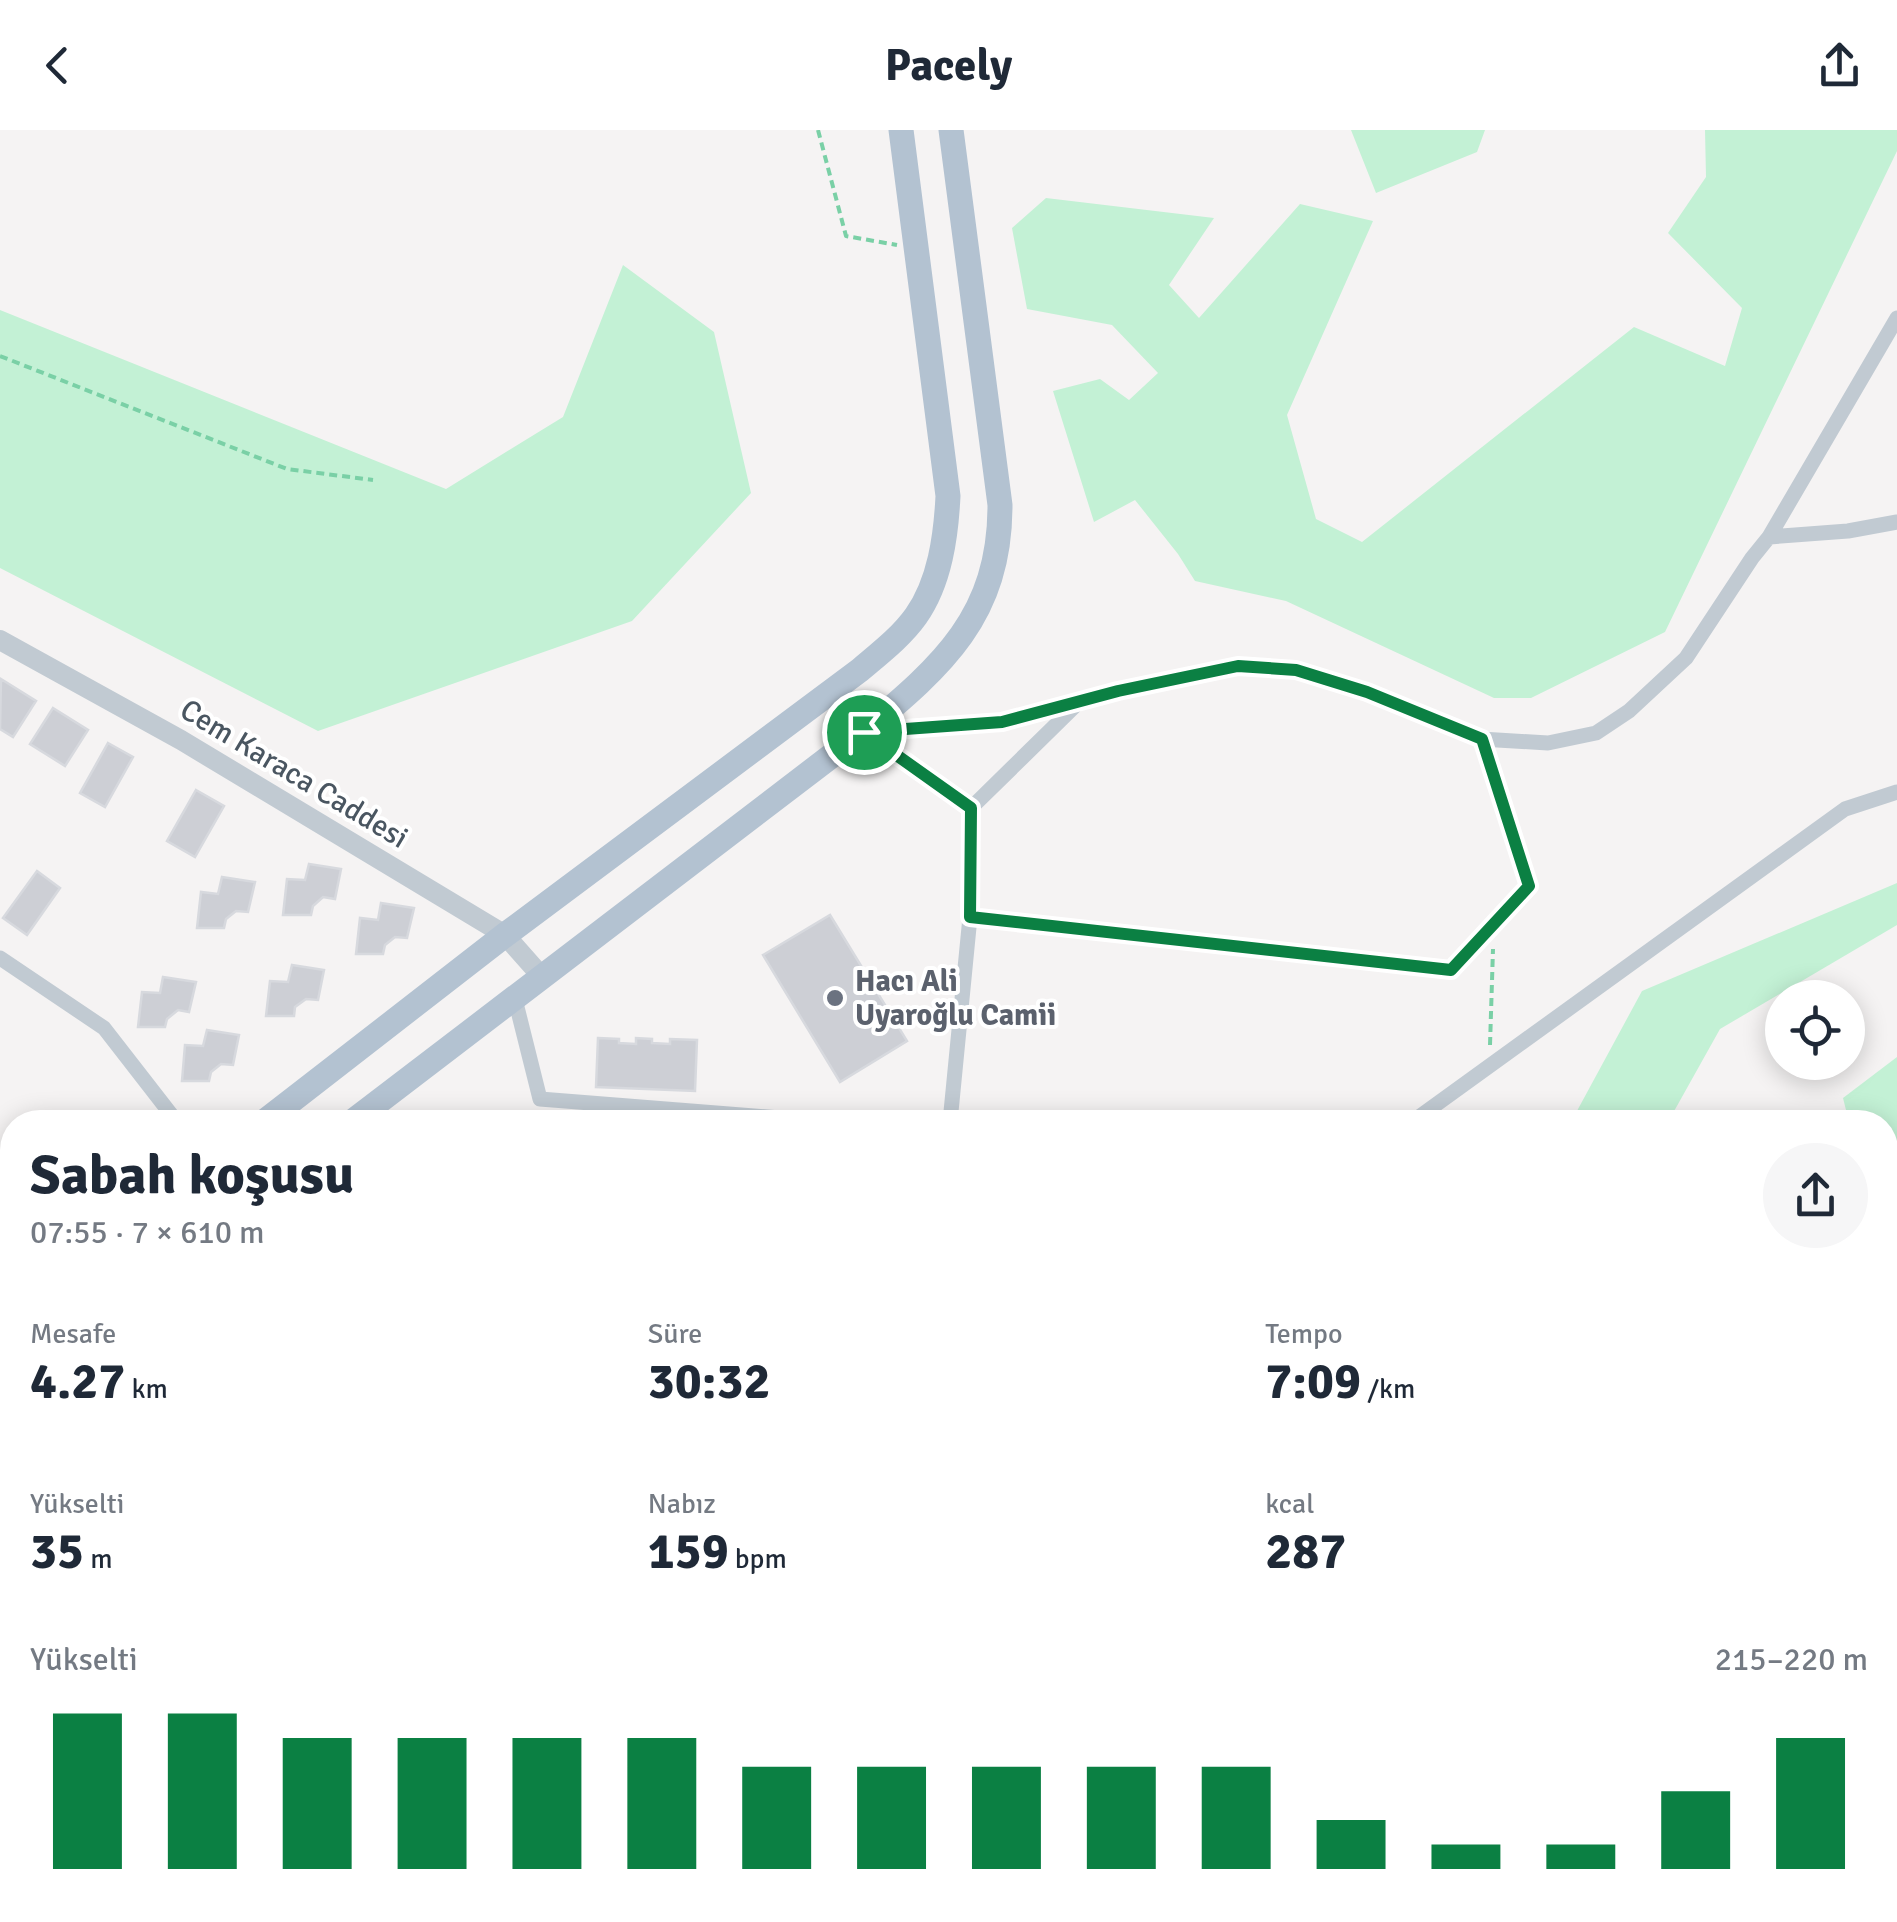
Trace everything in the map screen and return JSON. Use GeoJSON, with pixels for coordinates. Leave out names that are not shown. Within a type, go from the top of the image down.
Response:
{"type":"FeatureCollection","features":[{"type":"Feature","properties":{"kind":"main road"},"geometry":{"type":"LineString","coordinates":[[279,1110],[505,935],[860,670],[918,614],[934,579],[946,526],[948,496],[901,130]]}},
{"type":"Feature","properties":{"kind":"main road"},"geometry":{"type":"LineString","coordinates":[[368,1110],[864,732],[920,684],[967,629],[982,601],[1000,537],[1000,505],[951,130]]}},
{"type":"Feature","properties":{"kind":"street"},"geometry":{"type":"LineString","coordinates":[[864,732],[1002,722],[1238,666],[1296,670],[1367,692],[1482,739],[1548,743],[1596,733],[1629,711],[1686,658],[1769,537],[1897,318]]}},
{"type":"Feature","properties":{"kind":"street"},"geometry":{"type":"LineString","coordinates":[[1769,537],[1848,531],[1897,522]]}},
{"type":"Feature","properties":{"kind":"street","name":"Cem Karaca Caddesi"},"geometry":{"type":"LineString","coordinates":[[0,640],[181,740],[505,935],[542,978]]}},
{"type":"Feature","properties":{"kind":"street"},"geometry":{"type":"LineString","coordinates":[[951,1110],[970,917],[971,808],[1079,702]]}},
{"type":"Feature","properties":{"kind":"street"},"geometry":{"type":"LineString","coordinates":[[864,732],[971,808]]}},
{"type":"Feature","properties":{"kind":"street"},"geometry":{"type":"LineString","coordinates":[[970,917],[1451,970],[1529,886],[1482,739]]}},
{"type":"Feature","properties":{"kind":"street"},"geometry":{"type":"LineString","coordinates":[[1429,1110],[1844,810],[1897,792]]}},
{"type":"Feature","properties":{"kind":"street"},"geometry":{"type":"LineString","coordinates":[[0,958],[104,1028],[169,1110]]}},
{"type":"Feature","properties":{"kind":"street"},"geometry":{"type":"LineString","coordinates":[[515,999],[540,1099],[680,1110]]}},
{"type":"Feature","properties":{"kind":"path"},"geometry":{"type":"LineString","coordinates":[[818,130],[846,236],[917,248]]}},
{"type":"Feature","properties":{"kind":"path"},"geometry":{"type":"LineString","coordinates":[[0,356],[287,469],[372,480]]}},
{"type":"Feature","properties":{"kind":"path"},"geometry":{"type":"LineString","coordinates":[[1489,1067],[1493,925]]}},
{"type":"Feature","properties":{"kind":"green space"},"geometry":{"type":"Polygon","coordinates":[[[1351,130],[1485,130],[1477,152],[1376,193],[1351,130]]]}},
{"type":"Feature","properties":{"kind":"green space"},"geometry":{"type":"Polygon","coordinates":[[[1705,130],[1897,130],[1897,151],[1665,632],[1531,698],[1494,698],[1286,601],[1195,581],[1135,500],[1094,522],[1053,391],[1100,379],[1129,400],[1158,373],[1112,325],[1027,309],[1012,228],[1046,198],[1214,218],[1169,285],[1199,318],[1300,204],[1373,221],[1287,415],[1316,519],[1362,542],[1634,327],[1725,366],[1742,308],[1668,233],[1706,177],[1705,130]]]}},
{"type":"Feature","properties":{"kind":"green space"},"geometry":{"type":"Polygon","coordinates":[[[623,265],[714,332],[751,493],[632,621],[318,731],[0,568],[0,310],[446,489],[563,417],[623,265]]]}},
{"type":"Feature","properties":{"kind":"green space"},"geometry":{"type":"Polygon","coordinates":[[[1897,883],[1897,925],[1803,980],[1765,980],[1765,1003],[1720,1029],[1675,1110],[1578,1110],[1642,991],[1897,883]]]}},
{"type":"Feature","properties":{"kind":"green space"},"geometry":{"type":"Polygon","coordinates":[[[1897,1057],[1897,1110],[1846,1110],[1843,1098],[1897,1057]]]}},
{"type":"Feature","properties":{"kind":"building"},"geometry":{"type":"Polygon","coordinates":[[[1,679],[36,701],[13,737],[0,729],[1,679]]]}},
{"type":"Feature","properties":{"kind":"building"},"geometry":{"type":"Polygon","coordinates":[[[53,708],[88,730],[65,766],[30,744],[53,708]]]}},
{"type":"Feature","properties":{"kind":"building"},"geometry":{"type":"Polygon","coordinates":[[[108,743],[133,757],[105,807],[80,793],[108,743]]]}},
{"type":"Feature","properties":{"kind":"building"},"geometry":{"type":"Polygon","coordinates":[[[196,790],[224,806],[195,857],[167,841],[196,790]]]}},
{"type":"Feature","properties":{"kind":"building"},"geometry":{"type":"Polygon","coordinates":[[[309,864],[341,869],[335,899],[323,897],[313,906],[311,915],[283,915],[287,879],[305,880],[309,864]]]}},
{"type":"Feature","properties":{"kind":"building"},"geometry":{"type":"Polygon","coordinates":[[[37,871],[60,888],[27,935],[3,918],[37,871]]]}},
{"type":"Feature","properties":{"kind":"building"},"geometry":{"type":"Polygon","coordinates":[[[222,877],[255,882],[248,912],[236,911],[226,919],[224,928],[197,928],[201,892],[218,894],[222,877]]]}},
{"type":"Feature","properties":{"kind":"building"},"geometry":{"type":"Polygon","coordinates":[[[381,903],[414,908],[407,938],[395,937],[385,945],[383,954],[356,954],[360,918],[378,920],[381,903]]]}},
{"type":"Feature","properties":{"kind":"building","name":"Hacı Ali Uyaroğlu Camii"},"geometry":{"type":"Polygon","coordinates":[[[830,915],[907,1041],[840,1082],[763,955],[830,915]]]}},
{"type":"Feature","properties":{"kind":"building"},"geometry":{"type":"Polygon","coordinates":[[[292,965],[324,970],[318,1000],[306,999],[295,1007],[294,1016],[266,1016],[270,981],[288,982],[292,965]]]}},
{"type":"Feature","properties":{"kind":"building"},"geometry":{"type":"Polygon","coordinates":[[[163,977],[196,982],[189,1012],[178,1010],[167,1019],[165,1027],[138,1027],[142,992],[160,993],[163,977]]]}},
{"type":"Feature","properties":{"kind":"building"},"geometry":{"type":"Polygon","coordinates":[[[207,1030],[239,1035],[233,1065],[221,1064],[211,1072],[209,1081],[182,1081],[185,1045],[203,1046],[207,1030]]]}},
{"type":"Feature","properties":{"kind":"building"},"geometry":{"type":"Polygon","coordinates":[[[598,1038],[636,1044],[636,1038],[670,1044],[670,1039],[697,1040],[695,1091],[596,1087],[598,1038]]]}},
{"type":"Feature","properties":{"kind":"place","name":"Hacı Ali Uyaroğlu Camii"},"geometry":{"type":"Point","coordinates":[835,998]}},
{"type":"Feature","properties":{"kind":"route"},"geometry":{"type":"LineString","coordinates":[[1238,666],[1296,670],[1367,692],[1482,739],[1529,886],[1451,970],[970,917],[971,808],[864,732],[1002,722],[1118,691],[1238,666]]}}]}
